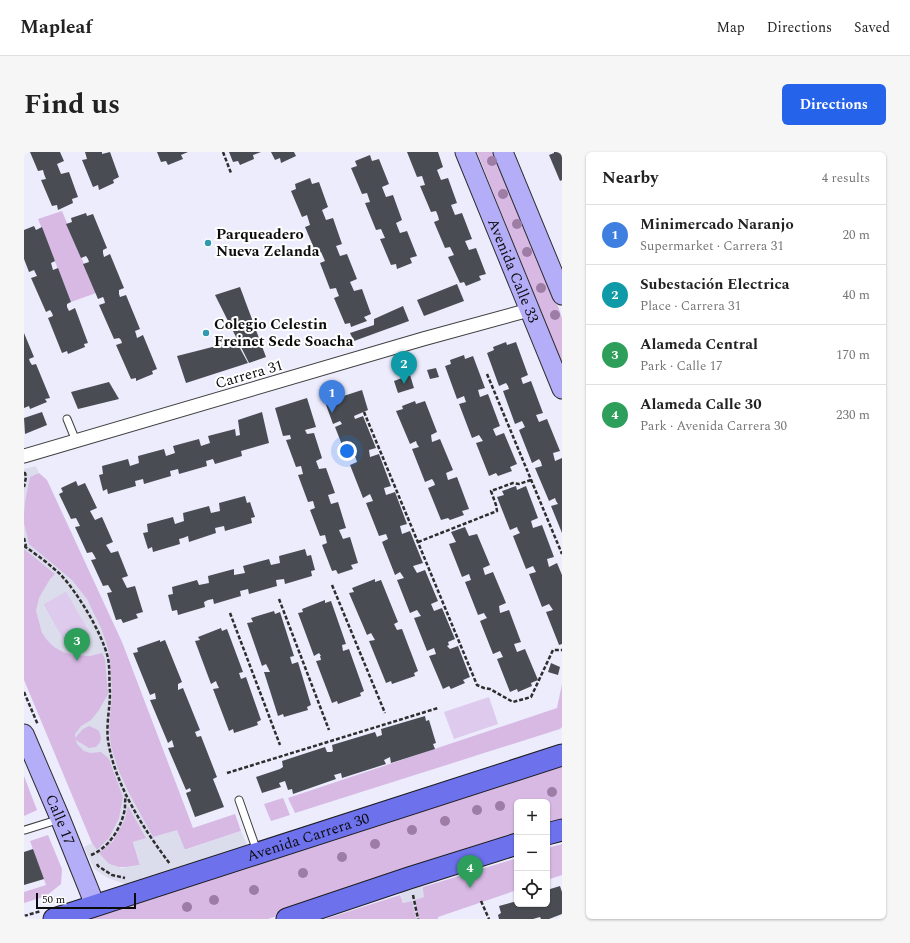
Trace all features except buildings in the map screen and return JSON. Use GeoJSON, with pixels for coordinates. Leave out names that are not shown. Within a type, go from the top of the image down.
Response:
{"type":"FeatureCollection","features":[{"type":"Feature","properties":{"kind":"main road","name":"Avenida Calle 33"},"geometry":{"type":"LineString","coordinates":[[465,152],[562,389]]}},
{"type":"Feature","properties":{"kind":"main road"},"geometry":{"type":"LineString","coordinates":[[504,152],[562,295]]}},
{"type":"Feature","properties":{"kind":"main road","name":"Calle 17"},"geometry":{"type":"LineString","coordinates":[[32,731],[60,818],[86,854],[93,906]]}},
{"type":"Feature","properties":{"kind":"main road","name":"Avenida Carrera 30"},"geometry":{"type":"LineString","coordinates":[[54,919],[562,755]]}},
{"type":"Feature","properties":{"kind":"main road"},"geometry":{"type":"LineString","coordinates":[[550,833],[562,830]]}},
{"type":"Feature","properties":{"kind":"main road"},"geometry":{"type":"LineString","coordinates":[[287,919],[514,845]]}},
{"type":"Feature","properties":{"kind":"street","name":"Carrera 31"},"geometry":{"type":"LineString","coordinates":[[24,456],[423,339],[529,310]]}},
{"type":"Feature","properties":{"kind":"lane"},"geometry":{"type":"LineString","coordinates":[[67,419],[76,441]]}},
{"type":"Feature","properties":{"kind":"lane"},"geometry":{"type":"LineString","coordinates":[[239,800],[258,853]]}},
{"type":"Feature","properties":{"kind":"lane"},"geometry":{"type":"LineString","coordinates":[[25,830],[60,818]]}},
{"type":"Feature","properties":{"kind":"path"},"geometry":{"type":"LineString","coordinates":[[223,152],[231,173]]}},
{"type":"Feature","properties":{"kind":"path"},"geometry":{"type":"LineString","coordinates":[[487,374],[562,554]]}},
{"type":"Feature","properties":{"kind":"path"},"geometry":{"type":"LineString","coordinates":[[364,412],[477,685],[484,688],[490,688],[513,702],[531,697],[553,650],[562,650]]}},
{"type":"Feature","properties":{"kind":"path"},"geometry":{"type":"LineString","coordinates":[[24,473],[26,477],[24,487]]}},
{"type":"Feature","properties":{"kind":"path"},"geometry":{"type":"LineString","coordinates":[[418,542],[496,511],[496,505],[491,492],[513,484],[519,484],[531,480]]}},
{"type":"Feature","properties":{"kind":"path"},"geometry":{"type":"LineString","coordinates":[[24,538],[25,546],[60,574],[76,596],[100,636],[108,659],[110,694],[107,726],[108,746],[115,770],[126,795],[150,837],[174,871],[176,879]]}},
{"type":"Feature","properties":{"kind":"path"},"geometry":{"type":"LineString","coordinates":[[332,584],[385,713]]}},
{"type":"Feature","properties":{"kind":"path"},"geometry":{"type":"LineString","coordinates":[[279,599],[329,730]]}},
{"type":"Feature","properties":{"kind":"path"},"geometry":{"type":"LineString","coordinates":[[230,613],[280,745]]}},
{"type":"Feature","properties":{"kind":"path"},"geometry":{"type":"LineString","coordinates":[[24,692],[32,731]]}},
{"type":"Feature","properties":{"kind":"path"},"geometry":{"type":"LineString","coordinates":[[227,773],[438,708]]}},
{"type":"Feature","properties":{"kind":"path"},"geometry":{"type":"LineString","coordinates":[[126,795],[125,808],[118,829],[111,840],[86,854],[98,866],[112,875],[126,879]]}},
{"type":"Feature","properties":{"kind":"path"},"geometry":{"type":"LineString","coordinates":[[413,894],[418,919]]}},
{"type":"Feature","properties":{"kind":"path"},"geometry":{"type":"LineString","coordinates":[[481,901],[489,919]]}},
{"type":"Feature","properties":{"kind":"shaded area"},"geometry":{"type":"Polygon","coordinates":[[[477,152],[493,152],[557,303],[562,318],[562,365],[477,152]]]}},
{"type":"Feature","properties":{"kind":"shaded area"},"geometry":{"type":"Polygon","coordinates":[[[62,211],[96,293],[71,302],[38,219],[62,211]]]}},
{"type":"Feature","properties":{"kind":"shaded area"},"geometry":{"type":"Polygon","coordinates":[[[36,466],[39,473],[30,477],[24,514],[24,469],[36,466]]]}},
{"type":"Feature","properties":{"kind":"shaded area"},"geometry":{"type":"Polygon","coordinates":[[[39,473],[47,480],[122,642],[193,828],[235,814],[241,831],[184,850],[153,837],[133,842],[140,865],[123,867],[116,867],[106,862],[92,843],[24,680],[24,478],[39,473]]]}},
{"type":"Feature","properties":{"kind":"shaded area"},"geometry":{"type":"Polygon","coordinates":[[[24,523],[29,544],[72,580],[87,599],[101,628],[110,659],[112,693],[109,728],[111,746],[118,769],[128,791],[153,837],[177,830],[185,850],[241,831],[248,847],[135,884],[125,884],[108,878],[94,869],[84,847],[92,843],[97,850],[109,838],[119,818],[123,797],[109,759],[101,752],[90,753],[84,751],[77,744],[76,740],[89,748],[96,747],[101,738],[99,731],[89,726],[83,729],[75,738],[75,734],[81,726],[91,720],[99,710],[108,694],[105,659],[102,653],[90,656],[73,655],[63,652],[54,647],[47,640],[42,633],[36,611],[39,598],[50,579],[55,574],[24,549],[24,523]],[[66,592],[44,604],[68,648],[91,635],[66,592]],[[128,806],[125,819],[113,841],[99,853],[109,864],[122,868],[140,865],[133,842],[146,838],[128,806]]]}},
{"type":"Feature","properties":{"kind":"shaded area"},"geometry":{"type":"Polygon","coordinates":[[[66,592],[92,635],[68,649],[44,603],[66,592]]]}},
{"type":"Feature","properties":{"kind":"shaded area"},"geometry":{"type":"Polygon","coordinates":[[[562,684],[562,727],[560,729],[295,813],[288,798],[557,708],[562,684]]]}},
{"type":"Feature","properties":{"kind":"shaded area"},"geometry":{"type":"Polygon","coordinates":[[[489,697],[498,724],[454,739],[444,712],[489,697]]]}},
{"type":"Feature","properties":{"kind":"shaded area"},"geometry":{"type":"Polygon","coordinates":[[[561,763],[562,825],[550,829],[550,799],[514,799],[514,840],[268,919],[84,919],[561,763]]]}},
{"type":"Feature","properties":{"kind":"shaded area"},"geometry":{"type":"Polygon","coordinates":[[[24,776],[37,810],[24,816],[24,776]]]}},
{"type":"Feature","properties":{"kind":"shaded area"},"geometry":{"type":"Polygon","coordinates":[[[283,798],[290,815],[271,821],[264,804],[283,798]]]}},
{"type":"Feature","properties":{"kind":"shaded area"},"geometry":{"type":"Polygon","coordinates":[[[48,835],[62,869],[61,884],[46,896],[24,903],[24,892],[46,885],[30,841],[48,835]]]}},
{"type":"Feature","properties":{"kind":"shaded area"},"geometry":{"type":"Polygon","coordinates":[[[562,844],[562,875],[550,879],[550,871],[550,847],[562,844]]]}},
{"type":"Feature","properties":{"kind":"shaded area"},"geometry":{"type":"Polygon","coordinates":[[[514,859],[514,891],[438,917],[438,919],[325,919],[400,895],[403,903],[423,897],[423,887],[514,859]]]}},
{"type":"Feature","properties":{"kind":"shaded area"},"geometry":{"type":"Polygon","coordinates":[[[422,882],[424,897],[415,900],[419,919],[416,919],[412,901],[403,903],[399,889],[422,882]]]}},
{"type":"Feature","properties":{"kind":"place","name":"Parqueadero Nueva Zelanda"},"geometry":{"type":"Point","coordinates":[208,243]}},
{"type":"Feature","properties":{"kind":"place","name":"Colegio Celestin Freinet Sede Soacha"},"geometry":{"type":"Point","coordinates":[206,333]}},
{"type":"Feature","properties":{"kind":"place","name":"Subestación Electrica"},"geometry":{"type":"Point","coordinates":[404,384]}},
{"type":"Feature","properties":{"kind":"place","name":"Minimercado Naranjo"},"geometry":{"type":"Point","coordinates":[332,413]}},
{"type":"Feature","properties":{"kind":"place","name":"Alameda Central"},"geometry":{"type":"Point","coordinates":[77,661]}},
{"type":"Feature","properties":{"kind":"place","name":"Alameda Calle 30"},"geometry":{"type":"Point","coordinates":[470,888]}}]}
